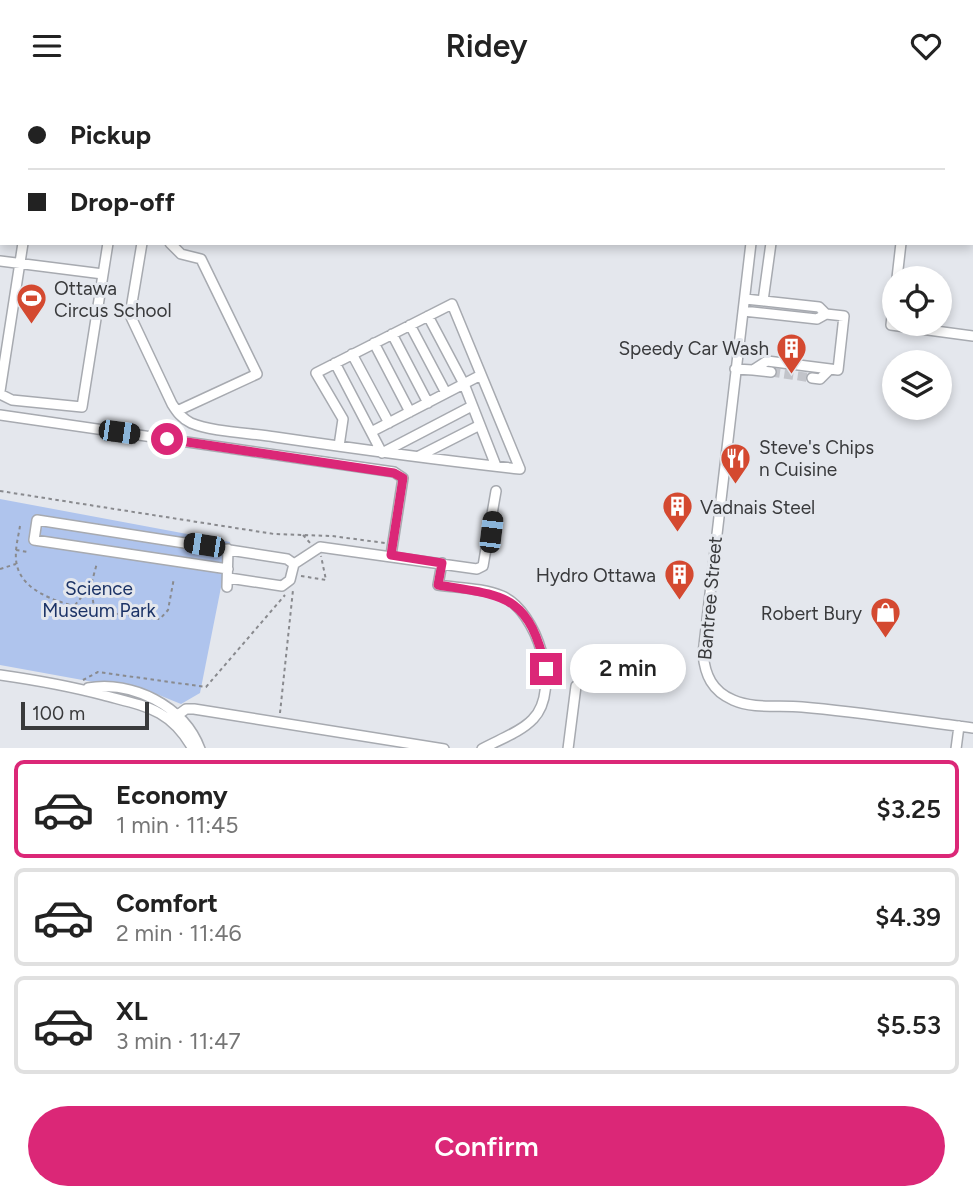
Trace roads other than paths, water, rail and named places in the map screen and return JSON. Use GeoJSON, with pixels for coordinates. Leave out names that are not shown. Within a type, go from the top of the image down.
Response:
{"type":"FeatureCollection","features":[{"type":"Feature","properties":{"kind":"street"},"geometry":{"type":"LineString","coordinates":[[23,245],[0,389],[12,400],[82,407],[108,245]]}},
{"type":"Feature","properties":{"kind":"street"},"geometry":{"type":"LineString","coordinates":[[142,245],[130,316],[177,411],[192,423],[382,453],[520,469],[452,304],[316,373],[343,419],[339,446]]}},
{"type":"Feature","properties":{"kind":"street"},"geometry":{"type":"LineString","coordinates":[[172,245],[181,254],[201,259],[257,374],[177,411]]}},
{"type":"Feature","properties":{"kind":"street","name":"Bantree Street"},"geometry":{"type":"LineString","coordinates":[[751,245],[703,654],[705,673],[716,690],[733,700],[752,705],[766,703],[848,711],[973,728]]}},
{"type":"Feature","properties":{"kind":"street"},"geometry":{"type":"LineString","coordinates":[[764,301],[771,245]]}},
{"type":"Feature","properties":{"kind":"street"},"geometry":{"type":"LineString","coordinates":[[898,266],[901,245]]}},
{"type":"Feature","properties":{"kind":"street"},"geometry":{"type":"LineString","coordinates":[[0,261],[103,274]]}},
{"type":"Feature","properties":{"kind":"street"},"geometry":{"type":"LineString","coordinates":[[745,299],[819,307],[826,314]]}},
{"type":"Feature","properties":{"kind":"street"},"geometry":{"type":"LineString","coordinates":[[743,311],[817,319],[826,314],[844,316],[838,370],[767,361],[753,370]]}},
{"type":"Feature","properties":{"kind":"street"},"geometry":{"type":"LineString","coordinates":[[428,316],[464,384],[496,466]]}},
{"type":"Feature","properties":{"kind":"street"},"geometry":{"type":"LineString","coordinates":[[410,325],[446,393]]}},
{"type":"Feature","properties":{"kind":"street"},"geometry":{"type":"LineString","coordinates":[[952,333],[973,336]]}},
{"type":"Feature","properties":{"kind":"street"},"geometry":{"type":"LineString","coordinates":[[392,334],[428,403]]}},
{"type":"Feature","properties":{"kind":"street"},"geometry":{"type":"LineString","coordinates":[[374,343],[410,412]]}},
{"type":"Feature","properties":{"kind":"street"},"geometry":{"type":"LineString","coordinates":[[352,354],[389,423]]}},
{"type":"Feature","properties":{"kind":"street"},"geometry":{"type":"LineString","coordinates":[[335,363],[382,453]]}},
{"type":"Feature","properties":{"kind":"street"},"geometry":{"type":"LineString","coordinates":[[735,369],[771,372]]}},
{"type":"Feature","properties":{"kind":"street"},"geometry":{"type":"LineString","coordinates":[[812,378],[820,379],[830,369]]}},
{"type":"Feature","properties":{"kind":"street"},"geometry":{"type":"LineString","coordinates":[[371,432],[481,375]]}},
{"type":"Feature","properties":{"kind":"street"},"geometry":{"type":"LineString","coordinates":[[382,453],[472,406]]}},
{"type":"Feature","properties":{"kind":"street"},"geometry":{"type":"LineString","coordinates":[[0,415],[394,473],[403,478],[391,555]]}},
{"type":"Feature","properties":{"kind":"street"},"geometry":{"type":"LineString","coordinates":[[417,457],[480,425]]}},
{"type":"Feature","properties":{"kind":"street"},"geometry":{"type":"LineString","coordinates":[[294,568],[287,559],[228,549],[37,520],[34,528],[34,540],[282,586],[294,568],[320,547],[477,569],[483,565],[496,491]]}},
{"type":"Feature","properties":{"kind":"street"},"geometry":{"type":"LineString","coordinates":[[228,549],[228,578]]}},
{"type":"Feature","properties":{"kind":"street"},"geometry":{"type":"LineString","coordinates":[[442,563],[438,585],[502,596],[516,605],[541,647],[546,669],[542,701],[534,718],[482,748]]}},
{"type":"Feature","properties":{"kind":"street"},"geometry":{"type":"LineString","coordinates":[[0,675],[105,685],[132,692],[192,731],[200,748]]}},
{"type":"Feature","properties":{"kind":"street"},"geometry":{"type":"LineString","coordinates":[[568,748],[576,686]]}},
{"type":"Feature","properties":{"kind":"street"},"geometry":{"type":"LineString","coordinates":[[174,717],[194,709],[444,748]]}},
{"type":"Feature","properties":{"kind":"street"},"geometry":{"type":"LineString","coordinates":[[174,717],[193,748]]}},
{"type":"Feature","properties":{"kind":"street"},"geometry":{"type":"LineString","coordinates":[[956,748],[959,726]]}},
{"type":"Feature","properties":{"kind":"tunnel"},"geometry":{"type":"LineString","coordinates":[[771,372],[812,378]]}},
{"type":"Feature","properties":{"kind":"place","name":"Ottawa Circus School"},"geometry":{"type":"Point","coordinates":[31,326]}},
{"type":"Feature","properties":{"kind":"place","name":"Speedy Car Wash"},"geometry":{"type":"Point","coordinates":[792,375]}},
{"type":"Feature","properties":{"kind":"place","name":"Steve's Chips n Cuisine"},"geometry":{"type":"Point","coordinates":[736,485]}},
{"type":"Feature","properties":{"kind":"place","name":"Vadnais Steel"},"geometry":{"type":"Point","coordinates":[677,534]}},
{"type":"Feature","properties":{"kind":"place","name":"Hydro Ottawa"},"geometry":{"type":"Point","coordinates":[679,602]}},
{"type":"Feature","properties":{"kind":"place","name":"Robert Bury"},"geometry":{"type":"Point","coordinates":[885,640]}},
{"type":"Feature","properties":{"kind":"park label","name":"Science Museum Park"},"geometry":{"type":"Point","coordinates":[99,599]}}]}
